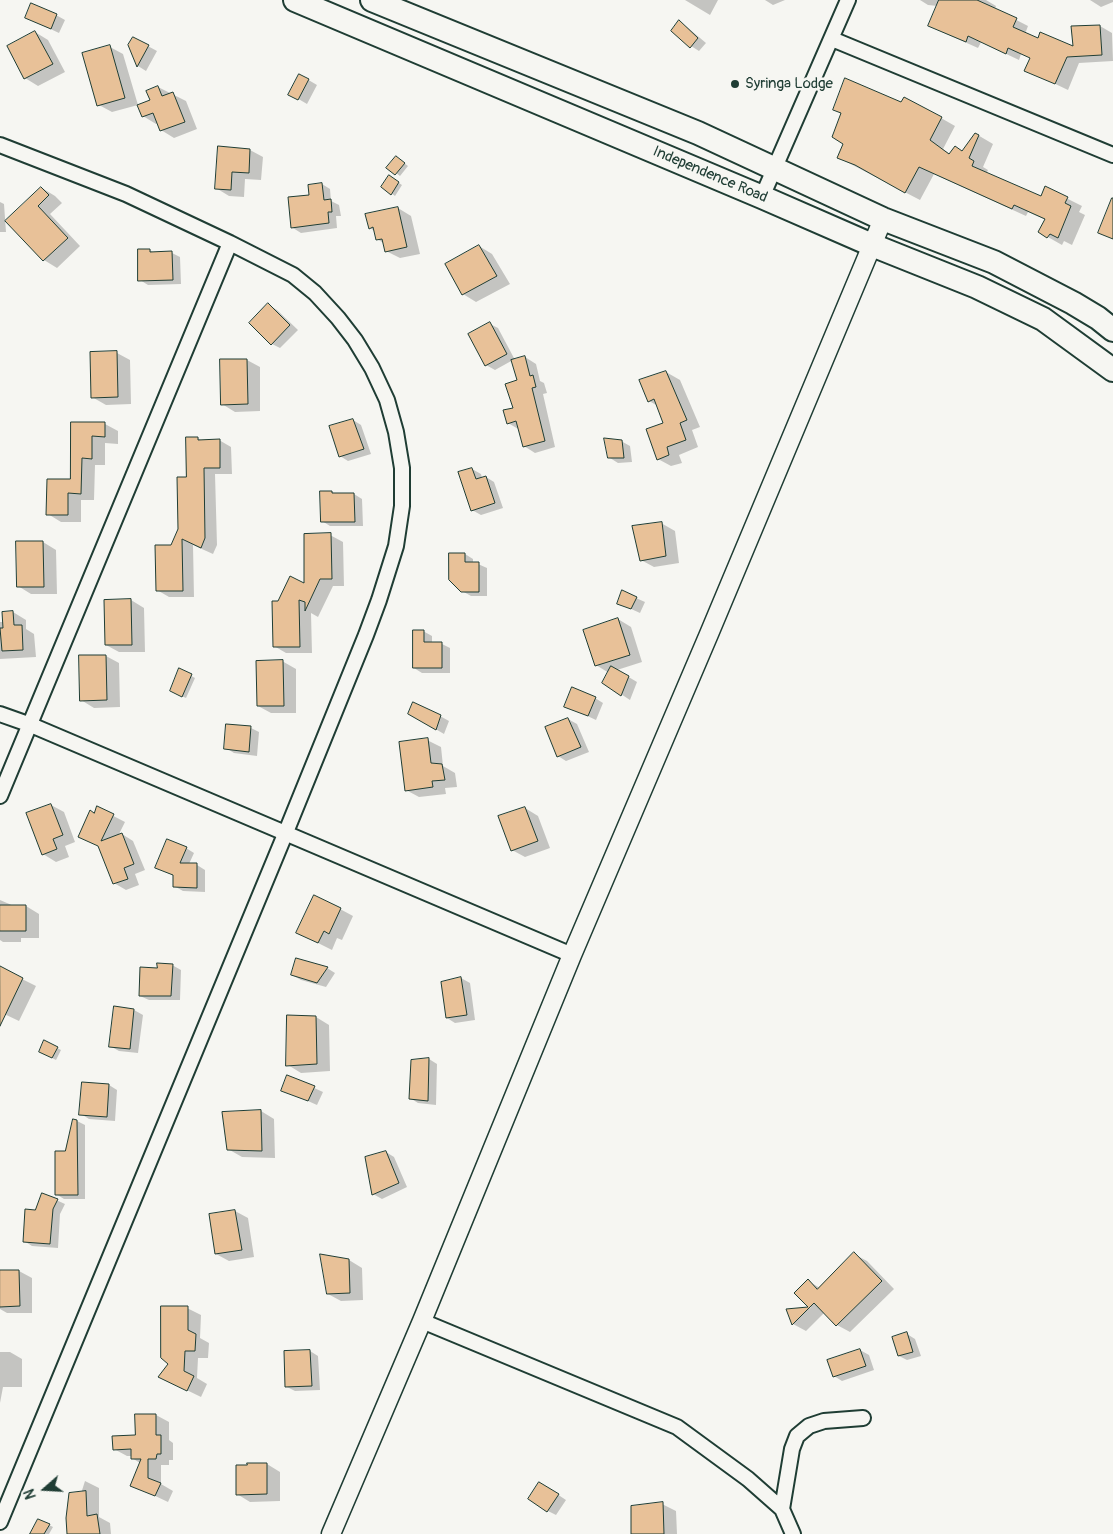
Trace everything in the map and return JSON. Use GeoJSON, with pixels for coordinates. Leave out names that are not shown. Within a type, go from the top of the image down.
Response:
{"type":"FeatureCollection","features":[{"type":"Feature","properties":{"kind":"main road","name":"Independence Road"},"geometry":{"type":"LineString","coordinates":[[295,0],[872,245],[977,286],[1043,319],[1113,370]]}},
{"type":"Feature","properties":{"kind":"main road","name":"Independence Road"},"geometry":{"type":"LineString","coordinates":[[372,0],[698,133],[883,219],[994,262],[1074,303],[1113,330]]}},
{"type":"Feature","properties":{"kind":"street"},"geometry":{"type":"LineString","coordinates":[[762,197],[848,0]]}},
{"type":"Feature","properties":{"kind":"street"},"geometry":{"type":"LineString","coordinates":[[832,39],[1113,155]]}},
{"type":"Feature","properties":{"kind":"street"},"geometry":{"type":"LineString","coordinates":[[0,145],[126,194],[293,275],[338,318],[355,340],[372,368],[388,400],[402,468],[402,506],[396,546],[379,600],[286,832],[0,1522]]}},
{"type":"Feature","properties":{"kind":"street"},"geometry":{"type":"LineString","coordinates":[[332,1534],[422,1321],[572,955],[883,219]]}},
{"type":"Feature","properties":{"kind":"street"},"geometry":{"type":"LineString","coordinates":[[0,796],[230,243]]}},
{"type":"Feature","properties":{"kind":"street"},"geometry":{"type":"LineString","coordinates":[[0,714],[286,832],[572,955]]}},
{"type":"Feature","properties":{"kind":"street"},"geometry":{"type":"LineString","coordinates":[[422,1321],[677,1427],[748,1479],[782,1509],[793,1534]]}},
{"type":"Feature","properties":{"kind":"street"},"geometry":{"type":"LineString","coordinates":[[782,1509],[792,1449],[797,1436],[809,1426],[824,1421],[863,1418]]}},
{"type":"Feature","properties":{"kind":"building"},"geometry":{"type":"Polygon","coordinates":[[[939,0],[977,0],[1017,18],[1013,27],[1038,38],[1040,32],[1073,46],[1071,26],[1100,25],[1102,55],[1067,57],[1055,84],[1024,71],[1030,58],[1008,48],[1006,54],[968,36],[966,42],[928,26],[939,0]]]}},
{"type":"Feature","properties":{"kind":"building"},"geometry":{"type":"Polygon","coordinates":[[[31,3],[57,14],[51,29],[25,18],[31,3]]]}},
{"type":"Feature","properties":{"kind":"building"},"geometry":{"type":"Polygon","coordinates":[[[679,20],[698,38],[690,48],[671,31],[679,20]]]}},
{"type":"Feature","properties":{"kind":"building"},"geometry":{"type":"Polygon","coordinates":[[[35,31],[53,64],[24,79],[7,46],[35,31]]]}},
{"type":"Feature","properties":{"kind":"building"},"geometry":{"type":"Polygon","coordinates":[[[133,37],[149,45],[137,67],[128,45],[133,37]]]}},
{"type":"Feature","properties":{"kind":"building"},"geometry":{"type":"Polygon","coordinates":[[[110,45],[125,98],[97,106],[82,53],[110,45]]]}},
{"type":"Feature","properties":{"kind":"building"},"geometry":{"type":"Polygon","coordinates":[[[299,74],[309,79],[298,100],[288,95],[299,74]]]}},
{"type":"Feature","properties":{"kind":"building"},"geometry":{"type":"Polygon","coordinates":[[[845,78],[901,102],[904,97],[942,117],[930,140],[949,154],[955,146],[962,151],[975,133],[979,135],[969,158],[974,161],[972,166],[1041,196],[1045,186],[1068,197],[1065,203],[1071,206],[1058,238],[1050,234],[1047,238],[1038,232],[1045,219],[1014,205],[1012,209],[919,167],[905,193],[855,165],[837,158],[843,144],[832,137],[841,113],[833,110],[845,78]]]}},
{"type":"Feature","properties":{"kind":"building"},"geometry":{"type":"Polygon","coordinates":[[[158,86],[162,96],[173,92],[185,122],[160,131],[153,113],[142,117],[137,105],[150,100],[146,91],[158,86]]]}},
{"type":"Feature","properties":{"kind":"building"},"geometry":{"type":"Polygon","coordinates":[[[218,146],[250,149],[249,173],[232,172],[231,190],[215,189],[218,146]]]}},
{"type":"Feature","properties":{"kind":"building"},"geometry":{"type":"Polygon","coordinates":[[[396,156],[405,163],[395,175],[386,168],[396,156]]]}},
{"type":"Feature","properties":{"kind":"building"},"geometry":{"type":"Polygon","coordinates":[[[389,175],[399,182],[391,195],[381,187],[389,175]]]}},
{"type":"Feature","properties":{"kind":"building"},"geometry":{"type":"Polygon","coordinates":[[[322,183],[324,200],[331,199],[332,212],[328,212],[329,223],[291,228],[288,197],[309,195],[308,185],[322,183]]]}},
{"type":"Feature","properties":{"kind":"building"},"geometry":{"type":"Polygon","coordinates":[[[41,187],[49,195],[38,206],[68,238],[43,261],[5,221],[41,187]]]}},
{"type":"Feature","properties":{"kind":"building"},"geometry":{"type":"Polygon","coordinates":[[[1113,198],[1113,239],[1098,233],[1113,198]]]}},
{"type":"Feature","properties":{"kind":"building"},"geometry":{"type":"Polygon","coordinates":[[[398,207],[407,247],[385,252],[382,239],[376,240],[373,227],[369,229],[365,214],[398,207]]]}},
{"type":"Feature","properties":{"kind":"building"},"geometry":{"type":"Polygon","coordinates":[[[479,245],[497,276],[462,295],[445,264],[479,245]]]}},
{"type":"Feature","properties":{"kind":"building"},"geometry":{"type":"Polygon","coordinates":[[[138,249],[150,249],[150,252],[172,251],[173,280],[138,281],[138,249]]]}},
{"type":"Feature","properties":{"kind":"building"},"geometry":{"type":"Polygon","coordinates":[[[268,303],[290,325],[271,345],[249,323],[268,303]]]}},
{"type":"Feature","properties":{"kind":"building"},"geometry":{"type":"Polygon","coordinates":[[[490,322],[507,354],[485,366],[468,334],[490,322]]]}},
{"type":"Feature","properties":{"kind":"building"},"geometry":{"type":"Polygon","coordinates":[[[117,351],[118,397],[91,398],[90,352],[117,351]]]}},
{"type":"Feature","properties":{"kind":"building"},"geometry":{"type":"Polygon","coordinates":[[[525,356],[530,376],[533,375],[536,387],[532,388],[545,441],[523,447],[516,421],[507,424],[503,410],[513,408],[505,384],[517,380],[511,360],[525,356]]]}},
{"type":"Feature","properties":{"kind":"building"},"geometry":{"type":"Polygon","coordinates":[[[220,359],[247,359],[248,404],[221,405],[220,359]]]}},
{"type":"Feature","properties":{"kind":"building"},"geometry":{"type":"Polygon","coordinates":[[[666,371],[687,420],[680,423],[686,440],[667,447],[669,455],[657,460],[646,429],[663,423],[654,399],[648,402],[639,380],[666,371]]]}},
{"type":"Feature","properties":{"kind":"building"},"geometry":{"type":"Polygon","coordinates":[[[353,419],[364,449],[339,457],[329,426],[353,419]]]}},
{"type":"Feature","properties":{"kind":"building"},"geometry":{"type":"Polygon","coordinates":[[[71,422],[105,422],[105,437],[92,436],[92,459],[82,458],[81,494],[68,493],[68,515],[46,515],[47,479],[70,479],[71,422]]]}},
{"type":"Feature","properties":{"kind":"building"},"geometry":{"type":"Polygon","coordinates":[[[186,437],[198,437],[198,440],[220,439],[220,468],[204,468],[205,538],[201,548],[182,539],[183,591],[156,591],[155,545],[171,545],[178,529],[177,477],[186,477],[186,437]]]}},
{"type":"Feature","properties":{"kind":"building"},"geometry":{"type":"Polygon","coordinates":[[[604,438],[622,440],[624,458],[608,458],[604,438]]]}},
{"type":"Feature","properties":{"kind":"building"},"geometry":{"type":"Polygon","coordinates":[[[472,468],[476,479],[486,476],[495,503],[471,511],[458,472],[472,468]]]}},
{"type":"Feature","properties":{"kind":"building"},"geometry":{"type":"Polygon","coordinates":[[[320,491],[354,493],[355,522],[321,522],[320,491]]]}},
{"type":"Feature","properties":{"kind":"building"},"geometry":{"type":"Polygon","coordinates":[[[662,522],[666,556],[640,561],[632,526],[662,522]]]}},
{"type":"Feature","properties":{"kind":"building"},"geometry":{"type":"Polygon","coordinates":[[[331,533],[332,579],[320,579],[305,611],[305,602],[299,600],[300,647],[273,647],[272,601],[278,601],[290,576],[304,583],[304,534],[331,533]]]}},
{"type":"Feature","properties":{"kind":"building"},"geometry":{"type":"Polygon","coordinates":[[[16,541],[43,541],[44,587],[17,587],[16,541]]]}},
{"type":"Feature","properties":{"kind":"building"},"geometry":{"type":"Polygon","coordinates":[[[449,553],[465,553],[465,562],[479,562],[479,592],[461,592],[449,580],[449,553]]]}},
{"type":"Feature","properties":{"kind":"building"},"geometry":{"type":"Polygon","coordinates":[[[622,590],[637,597],[631,609],[617,604],[622,590]]]}},
{"type":"Feature","properties":{"kind":"building"},"geometry":{"type":"Polygon","coordinates":[[[131,599],[132,645],[105,645],[104,600],[131,599]]]}},
{"type":"Feature","properties":{"kind":"building"},"geometry":{"type":"Polygon","coordinates":[[[13,611],[14,625],[22,625],[23,650],[2,651],[0,628],[3,628],[2,612],[13,611]]]}},
{"type":"Feature","properties":{"kind":"building"},"geometry":{"type":"Polygon","coordinates":[[[618,618],[630,655],[595,666],[583,630],[618,618]]]}},
{"type":"Feature","properties":{"kind":"building"},"geometry":{"type":"Polygon","coordinates":[[[413,630],[424,630],[424,642],[442,642],[442,668],[413,668],[413,630]]]}},
{"type":"Feature","properties":{"kind":"building"},"geometry":{"type":"Polygon","coordinates":[[[79,655],[106,655],[107,700],[80,701],[79,655]]]}},
{"type":"Feature","properties":{"kind":"building"},"geometry":{"type":"Polygon","coordinates":[[[283,660],[284,706],[257,706],[256,661],[283,660]]]}},
{"type":"Feature","properties":{"kind":"building"},"geometry":{"type":"Polygon","coordinates":[[[611,666],[629,676],[621,696],[602,683],[611,666]]]}},
{"type":"Feature","properties":{"kind":"building"},"geometry":{"type":"Polygon","coordinates":[[[179,668],[192,674],[182,697],[170,691],[179,668]]]}},
{"type":"Feature","properties":{"kind":"building"},"geometry":{"type":"Polygon","coordinates":[[[572,687],[596,697],[588,716],[564,707],[572,687]]]}},
{"type":"Feature","properties":{"kind":"building"},"geometry":{"type":"Polygon","coordinates":[[[413,702],[441,715],[436,730],[408,714],[413,702]]]}},
{"type":"Feature","properties":{"kind":"building"},"geometry":{"type":"Polygon","coordinates":[[[568,718],[581,747],[557,757],[545,727],[568,718]]]}},
{"type":"Feature","properties":{"kind":"building"},"geometry":{"type":"Polygon","coordinates":[[[226,724],[251,726],[249,752],[224,749],[226,724]]]}},
{"type":"Feature","properties":{"kind":"building"},"geometry":{"type":"Polygon","coordinates":[[[428,738],[431,763],[442,764],[445,780],[432,781],[433,787],[405,791],[399,742],[428,738]]]}},
{"type":"Feature","properties":{"kind":"building"},"geometry":{"type":"Polygon","coordinates":[[[51,804],[63,835],[53,839],[57,849],[42,855],[26,813],[51,804]]]}},
{"type":"Feature","properties":{"kind":"building"},"geometry":{"type":"Polygon","coordinates":[[[97,806],[114,814],[101,841],[122,833],[134,864],[124,868],[128,879],[113,884],[98,846],[78,837],[90,810],[94,813],[97,806]]]}},
{"type":"Feature","properties":{"kind":"building"},"geometry":{"type":"Polygon","coordinates":[[[525,807],[538,841],[511,851],[498,816],[525,807]]]}},
{"type":"Feature","properties":{"kind":"building"},"geometry":{"type":"Polygon","coordinates":[[[167,839],[187,847],[180,863],[197,863],[197,888],[173,887],[173,875],[155,868],[167,839]]]}},
{"type":"Feature","properties":{"kind":"building"},"geometry":{"type":"Polygon","coordinates":[[[314,895],[341,908],[329,934],[324,931],[318,943],[296,933],[314,895]]]}},
{"type":"Feature","properties":{"kind":"building"},"geometry":{"type":"Polygon","coordinates":[[[0,905],[26,905],[26,931],[0,931],[0,905]]]}},
{"type":"Feature","properties":{"kind":"building"},"geometry":{"type":"Polygon","coordinates":[[[296,958],[328,967],[317,983],[291,975],[296,958]]]}},
{"type":"Feature","properties":{"kind":"building"},"geometry":{"type":"Polygon","coordinates":[[[157,963],[173,964],[171,996],[139,996],[140,967],[157,968],[157,963]]]}},
{"type":"Feature","properties":{"kind":"building"},"geometry":{"type":"Polygon","coordinates":[[[0,966],[23,978],[0,1026],[0,966]]]}},
{"type":"Feature","properties":{"kind":"building"},"geometry":{"type":"Polygon","coordinates":[[[461,977],[467,1015],[446,1018],[441,982],[461,977]]]}},
{"type":"Feature","properties":{"kind":"building"},"geometry":{"type":"Polygon","coordinates":[[[114,1006],[134,1009],[130,1049],[109,1047],[114,1006]]]}},
{"type":"Feature","properties":{"kind":"building"},"geometry":{"type":"Polygon","coordinates":[[[287,1015],[316,1016],[317,1064],[286,1066],[287,1015]]]}},
{"type":"Feature","properties":{"kind":"building"},"geometry":{"type":"Polygon","coordinates":[[[44,1040],[58,1047],[52,1058],[39,1052],[44,1040]]]}},
{"type":"Feature","properties":{"kind":"building"},"geometry":{"type":"Polygon","coordinates":[[[429,1058],[428,1101],[409,1099],[411,1060],[429,1058]]]}},
{"type":"Feature","properties":{"kind":"building"},"geometry":{"type":"Polygon","coordinates":[[[287,1075],[315,1086],[308,1101],[281,1091],[287,1075]]]}},
{"type":"Feature","properties":{"kind":"building"},"geometry":{"type":"Polygon","coordinates":[[[82,1082],[109,1084],[107,1117],[79,1115],[82,1082]]]}},
{"type":"Feature","properties":{"kind":"building"},"geometry":{"type":"Polygon","coordinates":[[[261,1110],[262,1151],[227,1150],[222,1112],[261,1110]]]}},
{"type":"Feature","properties":{"kind":"building"},"geometry":{"type":"Polygon","coordinates":[[[73,1119],[77,1120],[78,1195],[55,1195],[55,1151],[65,1151],[73,1119]]]}},
{"type":"Feature","properties":{"kind":"building"},"geometry":{"type":"Polygon","coordinates":[[[386,1151],[399,1183],[372,1195],[365,1157],[386,1151]]]}},
{"type":"Feature","properties":{"kind":"building"},"geometry":{"type":"Polygon","coordinates":[[[42,1193],[58,1199],[53,1209],[50,1244],[23,1242],[25,1209],[35,1210],[42,1193]]]}},
{"type":"Feature","properties":{"kind":"building"},"geometry":{"type":"Polygon","coordinates":[[[235,1210],[242,1250],[215,1254],[209,1214],[235,1210]]]}},
{"type":"Feature","properties":{"kind":"building"},"geometry":{"type":"Polygon","coordinates":[[[854,1252],[882,1281],[836,1326],[814,1303],[792,1325],[786,1309],[808,1307],[794,1293],[808,1279],[817,1289],[854,1252]]]}},
{"type":"Feature","properties":{"kind":"building"},"geometry":{"type":"Polygon","coordinates":[[[320,1254],[349,1259],[350,1293],[327,1294],[320,1254]]]}},
{"type":"Feature","properties":{"kind":"building"},"geometry":{"type":"Polygon","coordinates":[[[0,1270],[19,1270],[20,1306],[0,1307],[0,1270]]]}},
{"type":"Feature","properties":{"kind":"building"},"geometry":{"type":"Polygon","coordinates":[[[161,1306],[188,1306],[188,1330],[196,1334],[195,1351],[185,1351],[184,1371],[194,1376],[187,1391],[158,1377],[168,1364],[161,1358],[161,1306]]]}},
{"type":"Feature","properties":{"kind":"building"},"geometry":{"type":"Polygon","coordinates":[[[907,1332],[913,1352],[898,1356],[892,1337],[907,1332]]]}},
{"type":"Feature","properties":{"kind":"building"},"geometry":{"type":"Polygon","coordinates":[[[860,1349],[866,1366],[833,1377],[827,1360],[860,1349]]]}},
{"type":"Feature","properties":{"kind":"building"},"geometry":{"type":"Polygon","coordinates":[[[310,1350],[312,1386],[285,1387],[284,1351],[310,1350]]]}},
{"type":"Feature","properties":{"kind":"building"},"geometry":{"type":"Polygon","coordinates":[[[135,1414],[156,1414],[156,1435],[161,1435],[161,1454],[157,1454],[156,1459],[148,1459],[148,1478],[161,1483],[155,1496],[130,1486],[141,1459],[131,1459],[131,1449],[113,1450],[112,1436],[135,1435],[135,1414]]]}},
{"type":"Feature","properties":{"kind":"building"},"geometry":{"type":"Polygon","coordinates":[[[247,1463],[267,1463],[267,1494],[236,1495],[236,1465],[247,1465],[247,1463]]]}},
{"type":"Feature","properties":{"kind":"building"},"geometry":{"type":"Polygon","coordinates":[[[539,1482],[559,1494],[547,1512],[528,1499],[539,1482]]]}},
{"type":"Feature","properties":{"kind":"building"},"geometry":{"type":"Polygon","coordinates":[[[86,1491],[87,1516],[97,1514],[100,1534],[67,1534],[66,1518],[69,1493],[86,1491]]]}},
{"type":"Feature","properties":{"kind":"building"},"geometry":{"type":"Polygon","coordinates":[[[663,1502],[664,1534],[631,1534],[631,1506],[663,1502]]]}},
{"type":"Feature","properties":{"kind":"building"},"geometry":{"type":"Polygon","coordinates":[[[38,1519],[50,1524],[44,1534],[30,1534],[38,1519]]]}},
{"type":"Feature","properties":{"kind":"place","name":"Syringa Lodge"},"geometry":{"type":"Point","coordinates":[735,84]}}]}
